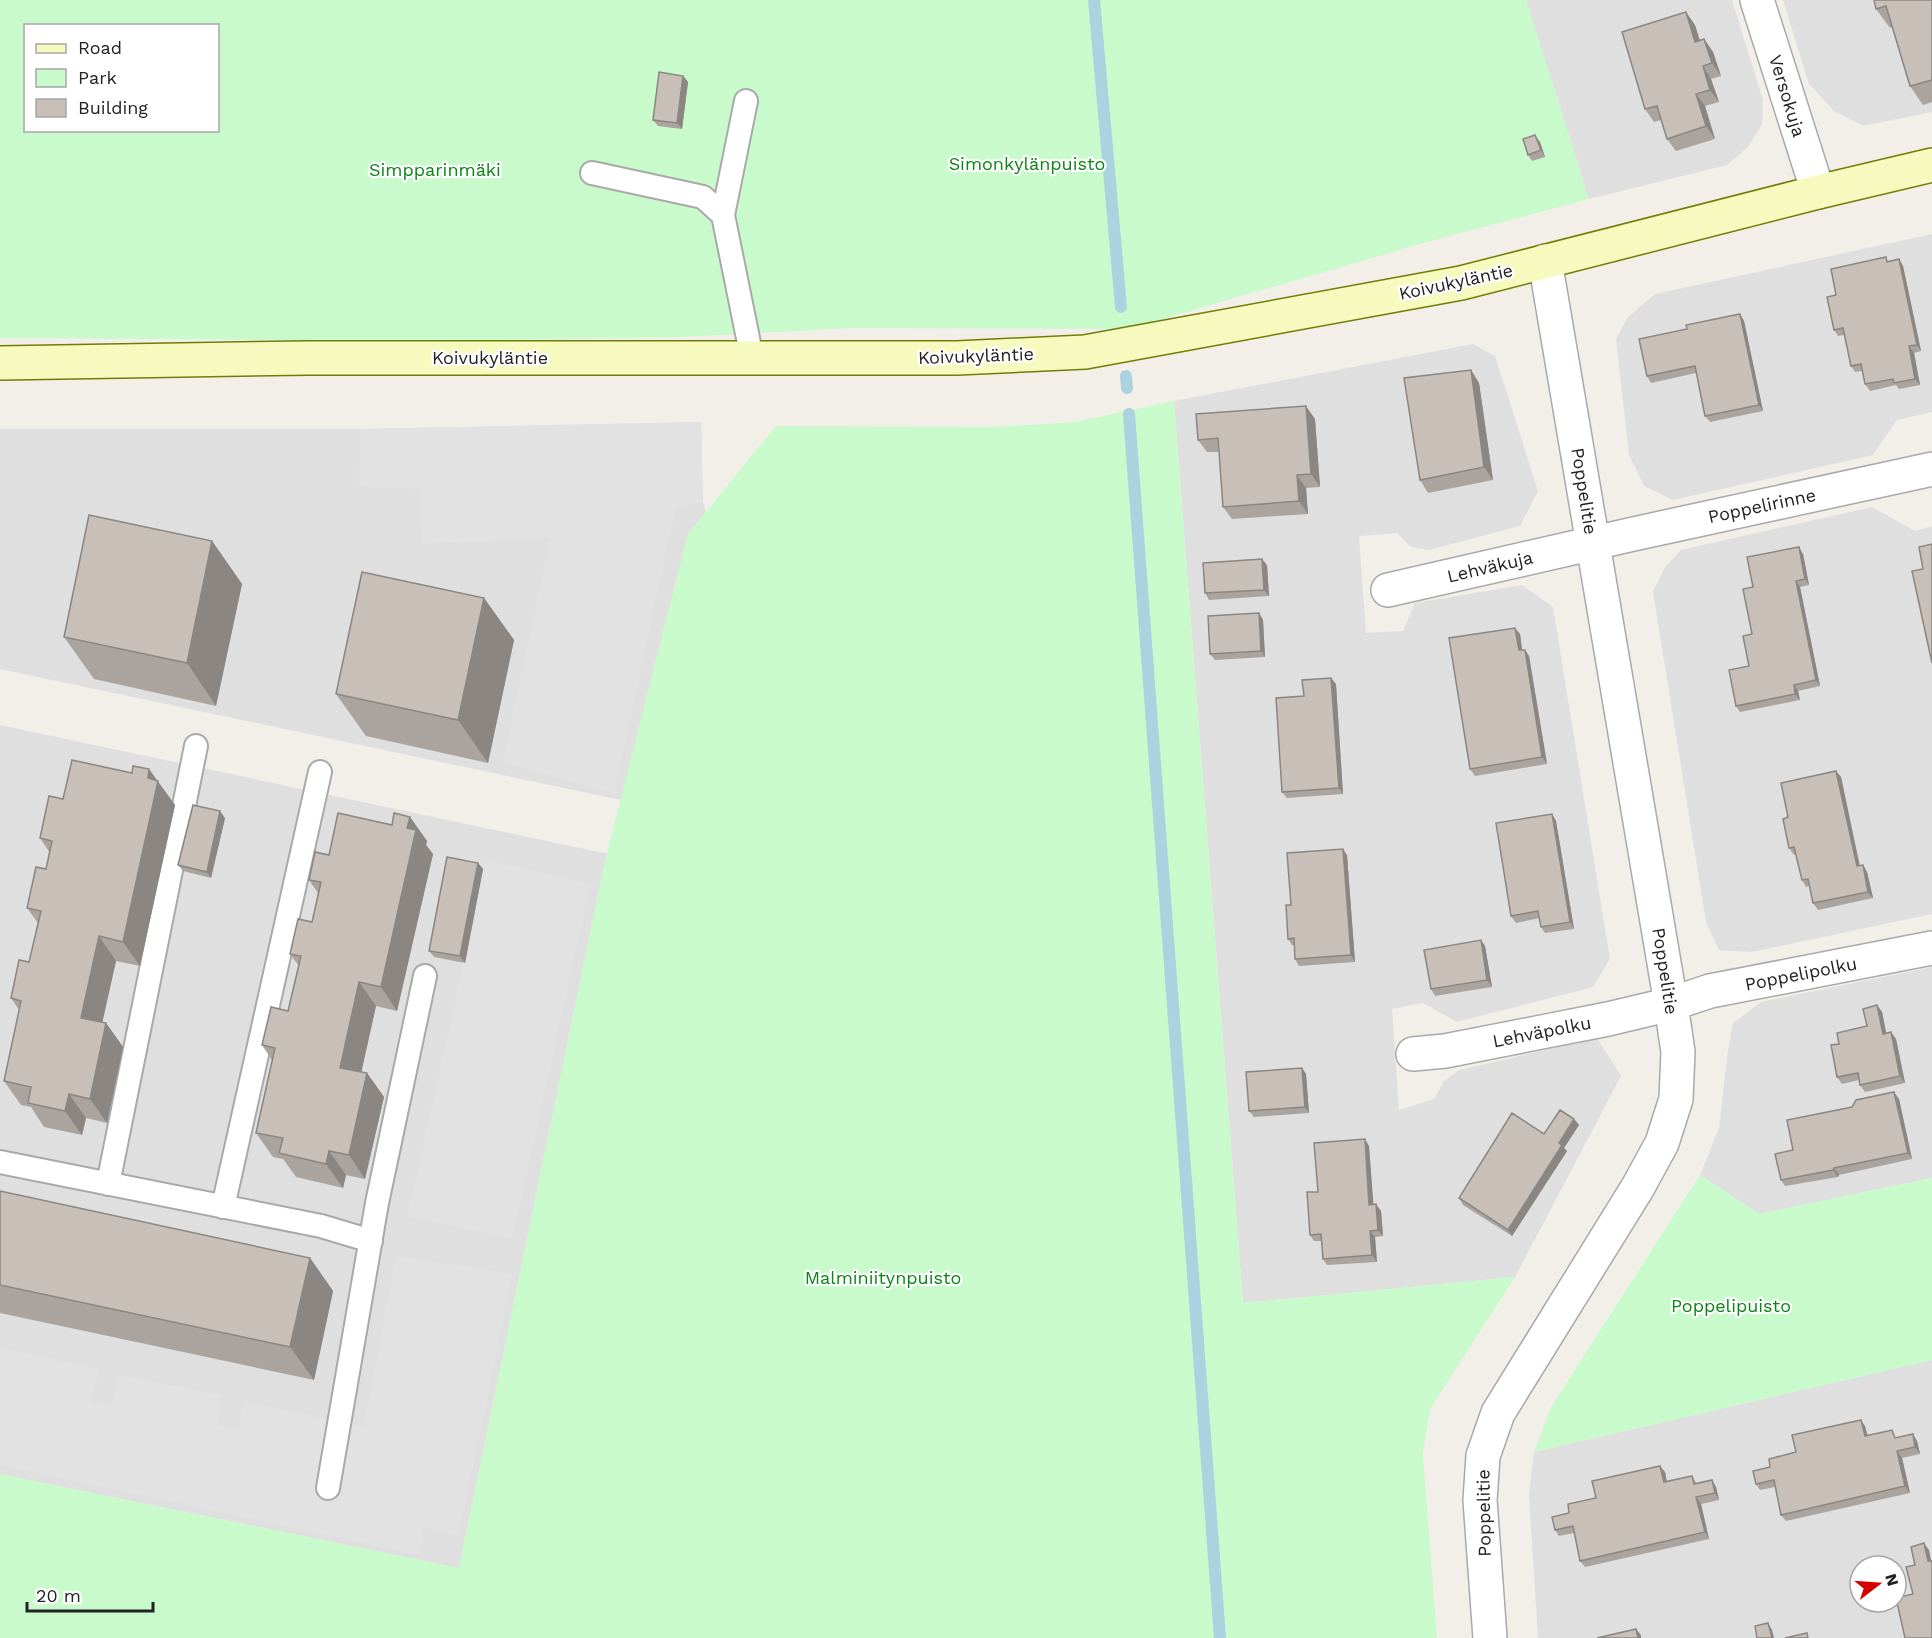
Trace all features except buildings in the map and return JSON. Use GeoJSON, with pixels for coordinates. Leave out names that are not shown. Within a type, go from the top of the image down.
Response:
{"type":"FeatureCollection","features":[{"type":"Feature","properties":{"kind":"main road","name":"Koivukyläntie"},"geometry":{"type":"LineString","coordinates":[[0,363],[307,358],[957,358],[1085,352],[1461,283],[1932,165]]}},
{"type":"Feature","properties":{"kind":"street","name":"Versokuja"},"geometry":{"type":"LineString","coordinates":[[1757,0],[1818,192]]}},
{"type":"Feature","properties":{"kind":"street","name":"Poppelitie"},"geometry":{"type":"LineString","coordinates":[[1490,1638],[1480,1500],[1483,1456],[1498,1413],[1632,1196],[1662,1143],[1676,1099],[1678,1052],[1545,261]]}},
{"type":"Feature","properties":{"kind":"street","name":"Poppelirinne"},"geometry":{"type":"LineString","coordinates":[[1592,543],[1932,469]]}},
{"type":"Feature","properties":{"kind":"street","name":"Lehväkuja"},"geometry":{"type":"LineString","coordinates":[[1388,590],[1592,543]]}},
{"type":"Feature","properties":{"kind":"street","name":"Poppelipolku"},"geometry":{"type":"LineString","coordinates":[[1671,1004],[1710,991],[1932,948]]}},
{"type":"Feature","properties":{"kind":"street","name":"Lehväpolku"},"geometry":{"type":"LineString","coordinates":[[1413,1054],[1445,1051],[1671,1004]]}},
{"type":"Feature","properties":{"kind":"lane"},"geometry":{"type":"LineString","coordinates":[[746,101],[723,215],[752,358]]}},
{"type":"Feature","properties":{"kind":"lane"},"geometry":{"type":"LineString","coordinates":[[592,173],[703,197],[723,215]]}},
{"type":"Feature","properties":{"kind":"lane"},"geometry":{"type":"LineString","coordinates":[[108,1184],[196,746]]}},
{"type":"Feature","properties":{"kind":"lane"},"geometry":{"type":"LineString","coordinates":[[223,1207],[320,772]]}},
{"type":"Feature","properties":{"kind":"lane"},"geometry":{"type":"LineString","coordinates":[[328,1488],[377,1203],[425,976]]}},
{"type":"Feature","properties":{"kind":"lane"},"geometry":{"type":"LineString","coordinates":[[0,1162],[321,1226],[371,1241]]}},
{"type":"Feature","properties":{"kind":"shaded area"},"geometry":{"type":"Polygon","coordinates":[[[1526,0],[1732,0],[1763,100],[1762,125],[1747,148],[1727,165],[1589,199],[1526,0]]]}},
{"type":"Feature","properties":{"kind":"shaded area"},"geometry":{"type":"Polygon","coordinates":[[[1783,0],[1932,0],[1932,112],[1863,126],[1834,111],[1809,84],[1783,0]]]}},
{"type":"Feature","properties":{"kind":"shaded area"},"geometry":{"type":"Polygon","coordinates":[[[1932,234],[1932,412],[1897,420],[1873,455],[1673,500],[1644,486],[1629,455],[1616,339],[1627,318],[1655,294],[1932,234]]]}},
{"type":"Feature","properties":{"kind":"shaded area"},"geometry":{"type":"Polygon","coordinates":[[[1473,344],[1495,356],[1538,491],[1520,526],[1429,550],[1411,547],[1397,533],[1359,536],[1366,633],[1403,631],[1415,603],[1522,585],[1553,607],[1610,959],[1593,987],[1457,1022],[1423,1003],[1392,1009],[1399,1110],[1434,1099],[1444,1081],[1459,1070],[1597,1038],[1621,1076],[1515,1277],[1243,1303],[1174,401],[1473,344]]]}},
{"type":"Feature","properties":{"kind":"shaded area"},"geometry":{"type":"Polygon","coordinates":[[[701,422],[703,502],[706,512],[688,534],[621,800],[0,669],[0,429],[360,429],[701,422]]]}},
{"type":"Feature","properties":{"kind":"shaded area"},"geometry":{"type":"Polygon","coordinates":[[[701,422],[703,502],[676,508],[615,794],[502,762],[550,538],[421,544],[419,489],[359,487],[360,429],[701,422]]]}},
{"type":"Feature","properties":{"kind":"shaded area"},"geometry":{"type":"Polygon","coordinates":[[[1872,507],[1915,531],[1932,526],[1932,914],[1752,952],[1719,950],[1706,922],[1653,592],[1665,567],[1681,550],[1872,507]]]}},
{"type":"Feature","properties":{"kind":"shaded area"},"geometry":{"type":"Polygon","coordinates":[[[0,725],[608,854],[459,1568],[0,1474],[0,725]]]}},
{"type":"Feature","properties":{"kind":"shaded area"},"geometry":{"type":"Polygon","coordinates":[[[486,860],[591,884],[513,1239],[407,1216],[486,860]]]}},
{"type":"Feature","properties":{"kind":"shaded area"},"geometry":{"type":"Polygon","coordinates":[[[1932,967],[1932,1178],[1759,1214],[1700,1175],[1719,1128],[1733,1023],[1761,1002],[1932,967]]]}},
{"type":"Feature","properties":{"kind":"shaded area"},"geometry":{"type":"Polygon","coordinates":[[[396,1256],[513,1274],[459,1536],[424,1527],[420,1555],[0,1465],[0,1348],[100,1369],[92,1402],[111,1405],[117,1375],[222,1395],[218,1426],[239,1429],[243,1402],[363,1426],[396,1256]]]}},
{"type":"Feature","properties":{"kind":"shaded area"},"geometry":{"type":"Polygon","coordinates":[[[1932,1360],[1932,1638],[1538,1638],[1529,1496],[1534,1452],[1932,1360]]]}},
{"type":"Feature","properties":{"kind":"green space"},"geometry":{"type":"Polygon","coordinates":[[[0,0],[1526,0],[1589,199],[1434,240],[1128,329],[853,328],[681,337],[459,341],[0,338],[0,0]]]}},
{"type":"Feature","properties":{"kind":"green space","name":"Malminiitynpuisto"},"geometry":{"type":"Polygon","coordinates":[[[1174,401],[1243,1303],[1515,1277],[1430,1409],[1423,1454],[1437,1638],[0,1638],[0,1474],[459,1568],[605,861],[688,534],[776,426],[994,427],[1075,422],[1174,401]]]}},
{"type":"Feature","properties":{"kind":"green space","name":"Poppelipuisto"},"geometry":{"type":"Polygon","coordinates":[[[1700,1175],[1759,1214],[1932,1178],[1932,1360],[1534,1452],[1551,1407],[1700,1175]]]}},
{"type":"Feature","properties":{"kind":"waterway"},"geometry":{"type":"LineString","coordinates":[[1094,0],[1121,307]]}},
{"type":"Feature","properties":{"kind":"waterway"},"geometry":{"type":"LineString","coordinates":[[1126,376],[1127,388]]}},
{"type":"Feature","properties":{"kind":"waterway"},"geometry":{"type":"LineString","coordinates":[[1129,414],[1220,1638]]}},
{"type":"Feature","properties":{"kind":"park label","name":"Simonkylänpuisto"},"geometry":{"type":"Point","coordinates":[1027,164]}},
{"type":"Feature","properties":{"kind":"park label","name":"Simpparinmäki"},"geometry":{"type":"Point","coordinates":[435,170]}}]}
